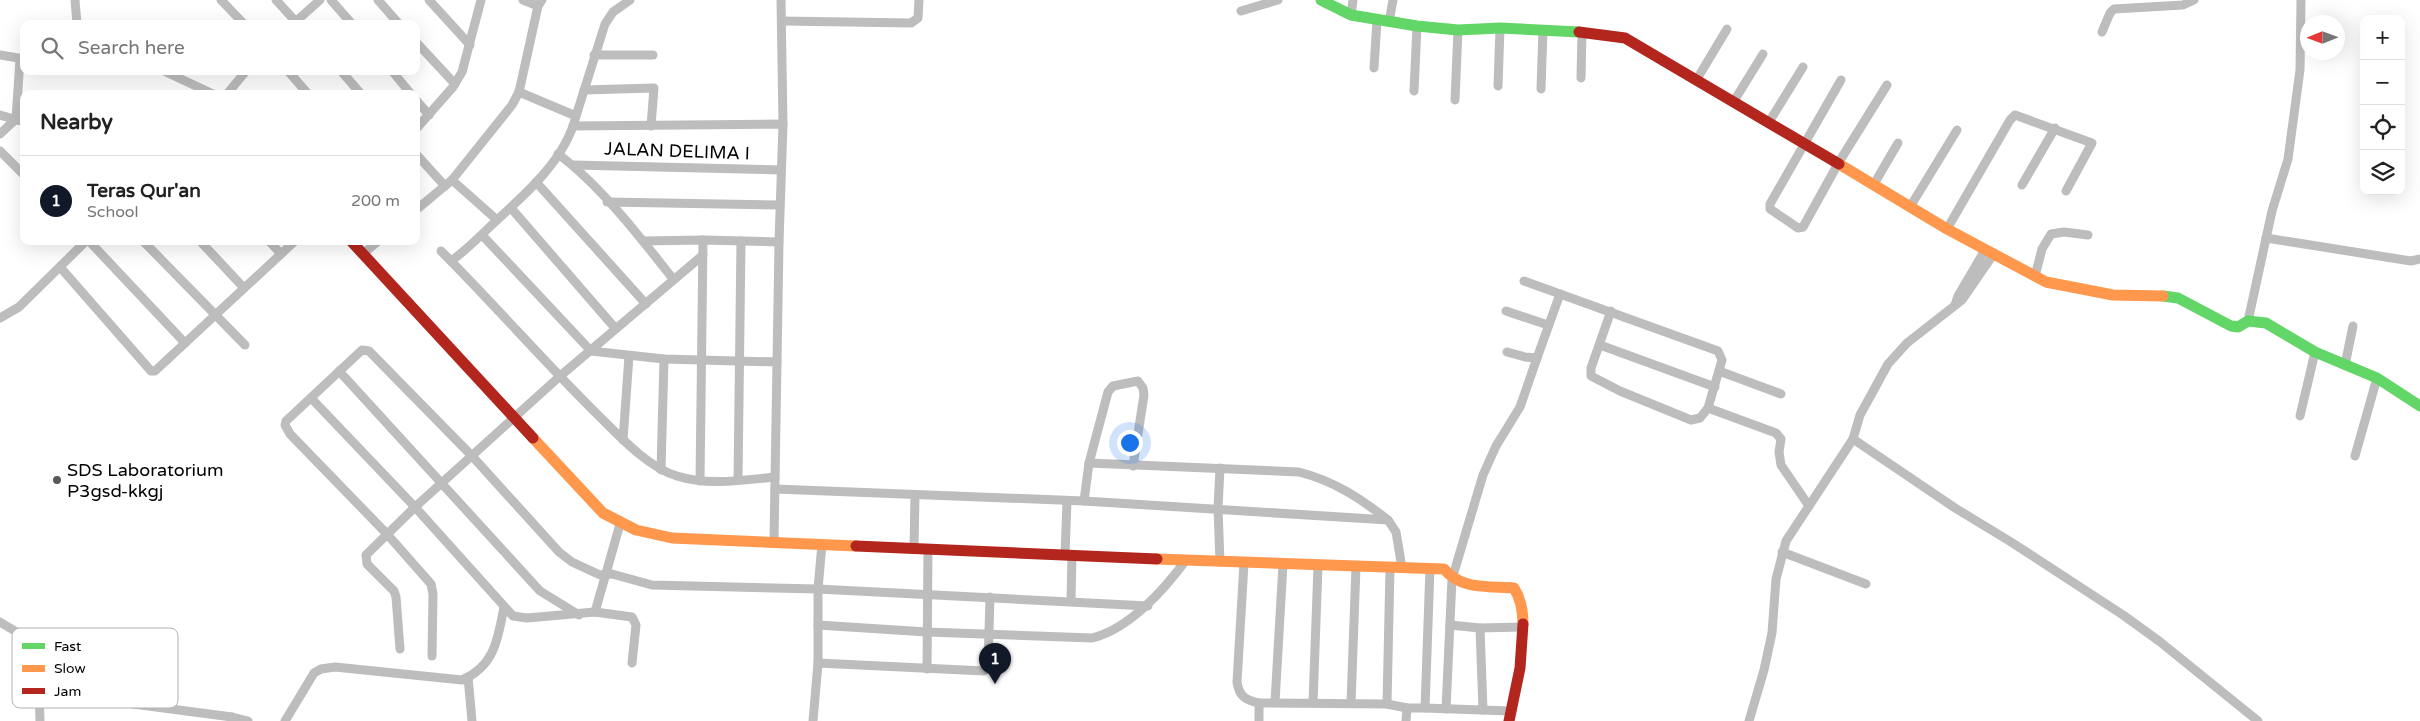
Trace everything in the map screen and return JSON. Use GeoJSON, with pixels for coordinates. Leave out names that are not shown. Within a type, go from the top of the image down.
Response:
{"type":"FeatureCollection","features":[{"type":"Feature","properties":{"kind":"street"},"geometry":{"type":"LineString","coordinates":[[75,0],[76,20]]}},
{"type":"Feature","properties":{"kind":"street"},"geometry":{"type":"LineString","coordinates":[[221,0],[240,20]]}},
{"type":"Feature","properties":{"kind":"street"},"geometry":{"type":"LineString","coordinates":[[276,0],[293,20]]}},
{"type":"Feature","properties":{"kind":"street"},"geometry":{"type":"LineString","coordinates":[[298,20],[320,0]]}},
{"type":"Feature","properties":{"kind":"street"},"geometry":{"type":"LineString","coordinates":[[332,0],[349,20]]}},
{"type":"Feature","properties":{"kind":"street"},"geometry":{"type":"LineString","coordinates":[[378,0],[396,20]]}},
{"type":"Feature","properties":{"kind":"street"},"geometry":{"type":"LineString","coordinates":[[429,0],[470,45]]}},
{"type":"Feature","properties":{"kind":"street"},"geometry":{"type":"LineString","coordinates":[[420,207],[448,183],[506,114],[519,92],[540,3],[523,0]]}},
{"type":"Feature","properties":{"kind":"street"},"geometry":{"type":"LineString","coordinates":[[451,261],[511,208],[536,182],[558,154],[573,126],[594,55],[608,17],[618,7],[630,0]]}},
{"type":"Feature","properties":{"kind":"street"},"geometry":{"type":"LineString","coordinates":[[774,541],[778,242],[783,124],[781,0]]}},
{"type":"Feature","properties":{"kind":"street"},"geometry":{"type":"LineString","coordinates":[[782,21],[911,23],[918,18],[919,0]]}},
{"type":"Feature","properties":{"kind":"street"},"geometry":{"type":"LineString","coordinates":[[1241,10],[1278,0]]}},
{"type":"Feature","properties":{"kind":"street"},"geometry":{"type":"LineString","coordinates":[[1321,0],[1351,15],[1417,26],[1458,30],[1500,28],[1582,32],[1625,38],[1947,229],[2035,276],[2058,286],[2114,295],[2153,294],[2178,298],[2231,326],[2238,326],[2248,321],[2266,323],[2315,352],[2377,378],[2420,406]]}},
{"type":"Feature","properties":{"kind":"street"},"geometry":{"type":"LineString","coordinates":[[1351,15],[1353,0]]}},
{"type":"Feature","properties":{"kind":"street"},"geometry":{"type":"LineString","coordinates":[[1389,22],[1393,0]]}},
{"type":"Feature","properties":{"kind":"street"},"geometry":{"type":"LineString","coordinates":[[2102,32],[2110,13],[2114,9],[2183,5],[2194,0]]}},
{"type":"Feature","properties":{"kind":"street"},"geometry":{"type":"LineString","coordinates":[[2248,321],[2266,238],[2289,151],[2300,70],[2301,0]]}},
{"type":"Feature","properties":{"kind":"street"},"geometry":{"type":"LineString","coordinates":[[420,125],[455,84],[462,72],[479,1]]}},
{"type":"Feature","properties":{"kind":"street"},"geometry":{"type":"LineString","coordinates":[[1374,68],[1376,20]]}},
{"type":"Feature","properties":{"kind":"street"},"geometry":{"type":"LineString","coordinates":[[1414,91],[1417,26]]}},
{"type":"Feature","properties":{"kind":"street"},"geometry":{"type":"LineString","coordinates":[[1498,86],[1500,28]]}},
{"type":"Feature","properties":{"kind":"street"},"geometry":{"type":"LineString","coordinates":[[1697,79],[1727,29]]}},
{"type":"Feature","properties":{"kind":"street"},"geometry":{"type":"LineString","coordinates":[[1455,100],[1458,30]]}},
{"type":"Feature","properties":{"kind":"street"},"geometry":{"type":"LineString","coordinates":[[1541,89],[1543,30]]}},
{"type":"Feature","properties":{"kind":"street"},"geometry":{"type":"LineString","coordinates":[[1581,78],[1582,32]]}},
{"type":"Feature","properties":{"kind":"street"},"geometry":{"type":"LineString","coordinates":[[420,46],[455,84]]}},
{"type":"Feature","properties":{"kind":"street"},"geometry":{"type":"LineString","coordinates":[[1734,101],[1763,54]]}},
{"type":"Feature","properties":{"kind":"street"},"geometry":{"type":"LineString","coordinates":[[0,55],[20,59]]}},
{"type":"Feature","properties":{"kind":"street"},"geometry":{"type":"LineString","coordinates":[[594,55],[653,55]]}},
{"type":"Feature","properties":{"kind":"street"},"geometry":{"type":"LineString","coordinates":[[1769,122],[1803,67]]}},
{"type":"Feature","properties":{"kind":"street"},"geometry":{"type":"LineString","coordinates":[[21,75],[21,90]]}},
{"type":"Feature","properties":{"kind":"street"},"geometry":{"type":"LineString","coordinates":[[173,75],[205,90]]}},
{"type":"Feature","properties":{"kind":"street"},"geometry":{"type":"LineString","coordinates":[[230,90],[243,75]]}},
{"type":"Feature","properties":{"kind":"street"},"geometry":{"type":"LineString","coordinates":[[291,75],[305,90]]}},
{"type":"Feature","properties":{"kind":"street"},"geometry":{"type":"LineString","coordinates":[[344,75],[358,90]]}},
{"type":"Feature","properties":{"kind":"street"},"geometry":{"type":"LineString","coordinates":[[395,75],[408,90]]}},
{"type":"Feature","properties":{"kind":"street"},"geometry":{"type":"LineString","coordinates":[[1841,80],[1770,206],[1770,209],[1798,228],[1803,227],[1838,163],[1887,85]]}},
{"type":"Feature","properties":{"kind":"street"},"geometry":{"type":"LineString","coordinates":[[584,90],[654,88],[651,126]]}},
{"type":"Feature","properties":{"kind":"street"},"geometry":{"type":"LineString","coordinates":[[519,92],[576,116]]}},
{"type":"Feature","properties":{"kind":"street"},"geometry":{"type":"LineString","coordinates":[[420,105],[429,115]]}},
{"type":"Feature","properties":{"kind":"street"},"geometry":{"type":"LineString","coordinates":[[0,115],[20,121]]}},
{"type":"Feature","properties":{"kind":"street"},"geometry":{"type":"LineString","coordinates":[[1947,229],[2010,120],[2015,115],[2093,143],[2066,191]]}},
{"type":"Feature","properties":{"kind":"street"},"geometry":{"type":"LineString","coordinates":[[0,134],[20,121]]}},
{"type":"Feature","properties":{"kind":"street"},"geometry":{"type":"LineString","coordinates":[[573,126],[783,124]]}},
{"type":"Feature","properties":{"kind":"street"},"geometry":{"type":"LineString","coordinates":[[2022,185],[2055,128]]}},
{"type":"Feature","properties":{"kind":"street"},"geometry":{"type":"LineString","coordinates":[[1910,207],[1957,130]]}},
{"type":"Feature","properties":{"kind":"street"},"geometry":{"type":"LineString","coordinates":[[1874,184],[1898,143]]}},
{"type":"Feature","properties":{"kind":"street"},"geometry":{"type":"LineString","coordinates":[[0,151],[20,171]]}},
{"type":"Feature","properties":{"kind":"street"},"geometry":{"type":"LineString","coordinates":[[558,154],[573,165],[644,241],[674,279]]}},
{"type":"Feature","properties":{"kind":"street"},"geometry":{"type":"LineString","coordinates":[[420,158],[448,183],[497,220]]}},
{"type":"Feature","properties":{"kind":"street","name":"JALAN DELIMA I"},"geometry":{"type":"LineString","coordinates":[[573,165],[781,170]]}},
{"type":"Feature","properties":{"kind":"street"},"geometry":{"type":"LineString","coordinates":[[536,182],[646,304]]}},
{"type":"Feature","properties":{"kind":"street"},"geometry":{"type":"LineString","coordinates":[[607,202],[780,205]]}},
{"type":"Feature","properties":{"kind":"street"},"geometry":{"type":"LineString","coordinates":[[511,208],[615,328]]}},
{"type":"Feature","properties":{"kind":"street"},"geometry":{"type":"LineString","coordinates":[[2035,276],[2042,249],[2051,234],[2064,232],[2088,235]]}},
{"type":"Feature","properties":{"kind":"street"},"geometry":{"type":"LineString","coordinates":[[482,235],[591,350],[664,359],[741,359],[777,362]]}},
{"type":"Feature","properties":{"kind":"street"},"geometry":{"type":"LineString","coordinates":[[2266,238],[2411,260],[2420,259]]}},
{"type":"Feature","properties":{"kind":"street"},"geometry":{"type":"LineString","coordinates":[[700,480],[703,240]]}},
{"type":"Feature","properties":{"kind":"street"},"geometry":{"type":"LineString","coordinates":[[644,241],[778,242]]}},
{"type":"Feature","properties":{"kind":"street"},"geometry":{"type":"LineString","coordinates":[[738,480],[741,241]]}},
{"type":"Feature","properties":{"kind":"street"},"geometry":{"type":"LineString","coordinates":[[0,318],[19,307],[87,245]]}},
{"type":"Feature","properties":{"kind":"street"},"geometry":{"type":"LineString","coordinates":[[91,245],[185,343]]}},
{"type":"Feature","properties":{"kind":"street"},"geometry":{"type":"LineString","coordinates":[[147,245],[215,316],[246,345]]}},
{"type":"Feature","properties":{"kind":"street"},"geometry":{"type":"LineString","coordinates":[[204,245],[244,288]]}},
{"type":"Feature","properties":{"kind":"street"},"geometry":{"type":"LineString","coordinates":[[273,245],[281,254]]}},
{"type":"Feature","properties":{"kind":"street"},"geometry":{"type":"LineString","coordinates":[[60,268],[151,371],[158,370],[291,245]]}},
{"type":"Feature","properties":{"kind":"street"},"geometry":{"type":"LineString","coordinates":[[355,245],[603,513],[620,524],[653,536],[1220,562],[1444,569],[1452,578],[1470,585],[1514,588],[1521,597],[1522,626],[1516,688],[1509,716],[1482,710],[1407,708],[1387,704],[1259,703],[1248,700],[1242,696],[1237,682],[1244,563]]}},
{"type":"Feature","properties":{"kind":"street"},"geometry":{"type":"LineString","coordinates":[[363,254],[373,245]]}},
{"type":"Feature","properties":{"kind":"street"},"geometry":{"type":"LineString","coordinates":[[441,251],[558,375],[623,440],[661,470],[676,476],[700,480],[738,480],[775,477]]}},
{"type":"Feature","properties":{"kind":"street"},"geometry":{"type":"LineString","coordinates":[[1749,721],[1772,633],[1776,579],[1786,541],[1852,439],[1860,415],[1888,364],[1907,343],[1936,323],[1967,294],[1989,252]]}},
{"type":"Feature","properties":{"kind":"street"},"geometry":{"type":"LineString","coordinates":[[400,649],[396,597],[365,559],[366,555],[415,507],[558,375],[591,350],[703,254]]}},
{"type":"Feature","properties":{"kind":"street"},"geometry":{"type":"LineString","coordinates":[[1524,281],[1611,311],[1718,351],[1722,360],[1715,387],[1708,408],[1700,418],[1691,420],[1597,380],[1592,376],[1591,368],[1611,311]]}},
{"type":"Feature","properties":{"kind":"street"},"geometry":{"type":"LineString","coordinates":[[1446,709],[1452,578],[1483,475],[1496,446],[1520,407],[1560,294]]}},
{"type":"Feature","properties":{"kind":"street"},"geometry":{"type":"LineString","coordinates":[[1506,311],[1548,325]]}},
{"type":"Feature","properties":{"kind":"street"},"geometry":{"type":"LineString","coordinates":[[2345,365],[2353,326]]}},
{"type":"Feature","properties":{"kind":"street"},"geometry":{"type":"LineString","coordinates":[[1600,345],[1715,387]]}},
{"type":"Feature","properties":{"kind":"street"},"geometry":{"type":"LineString","coordinates":[[432,656],[433,594],[431,584],[387,534],[286,428],[286,421],[358,352],[369,351],[472,456],[565,557],[600,575],[607,574],[652,585],[818,589],[1071,600],[1148,606]]}},
{"type":"Feature","properties":{"kind":"street"},"geometry":{"type":"LineString","coordinates":[[1507,352],[1525,358],[1537,358]]}},
{"type":"Feature","properties":{"kind":"street"},"geometry":{"type":"LineString","coordinates":[[2300,416],[2315,352]]}},
{"type":"Feature","properties":{"kind":"street"},"geometry":{"type":"LineString","coordinates":[[623,440],[629,356]]}},
{"type":"Feature","properties":{"kind":"street"},"geometry":{"type":"LineString","coordinates":[[661,470],[664,359]]}},
{"type":"Feature","properties":{"kind":"street"},"geometry":{"type":"LineString","coordinates":[[339,371],[540,591],[579,615]]}},
{"type":"Feature","properties":{"kind":"street"},"geometry":{"type":"LineString","coordinates":[[1719,371],[1781,394]]}},
{"type":"Feature","properties":{"kind":"street"},"geometry":{"type":"LineString","coordinates":[[2355,456],[2377,378]]}},
{"type":"Feature","properties":{"kind":"street"},"geometry":{"type":"LineString","coordinates":[[1084,501],[1089,463],[1108,392],[1112,386],[1138,381],[1144,388],[1144,394],[1133,466]]}},
{"type":"Feature","properties":{"kind":"street"},"geometry":{"type":"LineString","coordinates":[[311,398],[415,507],[513,616],[520,618],[579,615],[595,612],[632,617],[635,619],[632,663]]}},
{"type":"Feature","properties":{"kind":"street"},"geometry":{"type":"LineString","coordinates":[[1708,408],[1776,433],[1781,439],[1780,465],[1809,506]]}},
{"type":"Feature","properties":{"kind":"street"},"geometry":{"type":"LineString","coordinates":[[1852,439],[2147,632],[2258,721]]}},
{"type":"Feature","properties":{"kind":"street"},"geometry":{"type":"LineString","coordinates":[[1089,463],[1299,472],[1317,477],[1360,497],[1388,520],[1396,532],[1396,568],[1387,704]]}},
{"type":"Feature","properties":{"kind":"street"},"geometry":{"type":"LineString","coordinates":[[1220,468],[1218,508],[1220,562]]}},
{"type":"Feature","properties":{"kind":"street"},"geometry":{"type":"LineString","coordinates":[[775,489],[1067,502],[1084,501],[1388,520]]}},
{"type":"Feature","properties":{"kind":"street"},"geometry":{"type":"LineString","coordinates":[[914,495],[914,548]]}},
{"type":"Feature","properties":{"kind":"street"},"geometry":{"type":"LineString","coordinates":[[1067,502],[1071,600]]}},
{"type":"Feature","properties":{"kind":"street"},"geometry":{"type":"LineString","coordinates":[[595,612],[620,524]]}},
{"type":"Feature","properties":{"kind":"street"},"geometry":{"type":"LineString","coordinates":[[813,721],[818,663],[818,589],[822,544]]}},
{"type":"Feature","properties":{"kind":"street"},"geometry":{"type":"LineString","coordinates":[[927,669],[928,549]]}},
{"type":"Feature","properties":{"kind":"street"},"geometry":{"type":"LineString","coordinates":[[1782,552],[1866,584]]}},
{"type":"Feature","properties":{"kind":"street"},"geometry":{"type":"LineString","coordinates":[[818,625],[927,632],[1092,638],[1103,635],[1148,606],[1169,584],[1186,560]]}},
{"type":"Feature","properties":{"kind":"street"},"geometry":{"type":"LineString","coordinates":[[1276,702],[1283,564]]}},
{"type":"Feature","properties":{"kind":"street"},"geometry":{"type":"LineString","coordinates":[[1313,703],[1318,566]]}},
{"type":"Feature","properties":{"kind":"street"},"geometry":{"type":"LineString","coordinates":[[1351,703],[1356,567]]}},
{"type":"Feature","properties":{"kind":"street"},"geometry":{"type":"LineString","coordinates":[[1425,708],[1430,568]]}},
{"type":"Feature","properties":{"kind":"street"},"geometry":{"type":"LineString","coordinates":[[818,663],[984,671],[988,666],[990,597]]}},
{"type":"Feature","properties":{"kind":"street"},"geometry":{"type":"LineString","coordinates":[[285,721],[314,673],[321,669],[335,667],[462,680],[468,677],[486,663],[494,652],[504,607]]}},
{"type":"Feature","properties":{"kind":"street"},"geometry":{"type":"LineString","coordinates":[[0,622],[12,629]]}},
{"type":"Feature","properties":{"kind":"street"},"geometry":{"type":"LineString","coordinates":[[1450,625],[1480,628],[1522,626]]}},
{"type":"Feature","properties":{"kind":"street"},"geometry":{"type":"LineString","coordinates":[[1480,628],[1482,643],[1482,710]]}},
{"type":"Feature","properties":{"kind":"street"},"geometry":{"type":"LineString","coordinates":[[468,677],[472,721]]}},
{"type":"Feature","properties":{"kind":"street"},"geometry":{"type":"LineString","coordinates":[[1259,703],[1259,721]]}},
{"type":"Feature","properties":{"kind":"street"},"geometry":{"type":"LineString","coordinates":[[40,708],[40,721]]}},
{"type":"Feature","properties":{"kind":"street"},"geometry":{"type":"LineString","coordinates":[[159,708],[248,721]]}},
{"type":"Feature","properties":{"kind":"street"},"geometry":{"type":"LineString","coordinates":[[1406,721],[1407,708]]}},
{"type":"Feature","properties":{"kind":"traffic: fast"},"geometry":{"type":"LineString","coordinates":[[1321,0],[1351,15],[1417,26],[1458,30],[1500,28],[1579,32]]}},
{"type":"Feature","properties":{"kind":"traffic: fast"},"geometry":{"type":"LineString","coordinates":[[2163,296],[2178,298],[2231,326],[2238,327],[2248,321],[2266,323],[2315,352],[2377,378],[2420,406]]}},
{"type":"Feature","properties":{"kind":"traffic: slow"},"geometry":{"type":"LineString","coordinates":[[1839,164],[1947,229],[2046,282],[2113,295],[2163,296]]}},
{"type":"Feature","properties":{"kind":"traffic: slow"},"geometry":{"type":"LineString","coordinates":[[533,438],[603,513],[636,530],[672,538],[856,546]]}},
{"type":"Feature","properties":{"kind":"traffic: slow"},"geometry":{"type":"LineString","coordinates":[[1157,559],[1444,569],[1451,576],[1467,584],[1514,588],[1521,605],[1523,624]]}},
{"type":"Feature","properties":{"kind":"traffic: jam"},"geometry":{"type":"LineString","coordinates":[[1579,32],[1625,38],[1839,164]]}},
{"type":"Feature","properties":{"kind":"traffic: jam"},"geometry":{"type":"LineString","coordinates":[[355,245],[533,438]]}},
{"type":"Feature","properties":{"kind":"traffic: jam"},"geometry":{"type":"LineString","coordinates":[[856,546],[1157,559]]}},
{"type":"Feature","properties":{"kind":"traffic: jam"},"geometry":{"type":"LineString","coordinates":[[1509,721],[1520,668],[1523,624]]}},
{"type":"Feature","properties":{"kind":"place","name":"SDS Laboratorium P3gsd-kkgj"},"geometry":{"type":"Point","coordinates":[57,480]}},
{"type":"Feature","properties":{"kind":"place","name":"Teras Qur'an"},"geometry":{"type":"Point","coordinates":[995,684]}}]}
